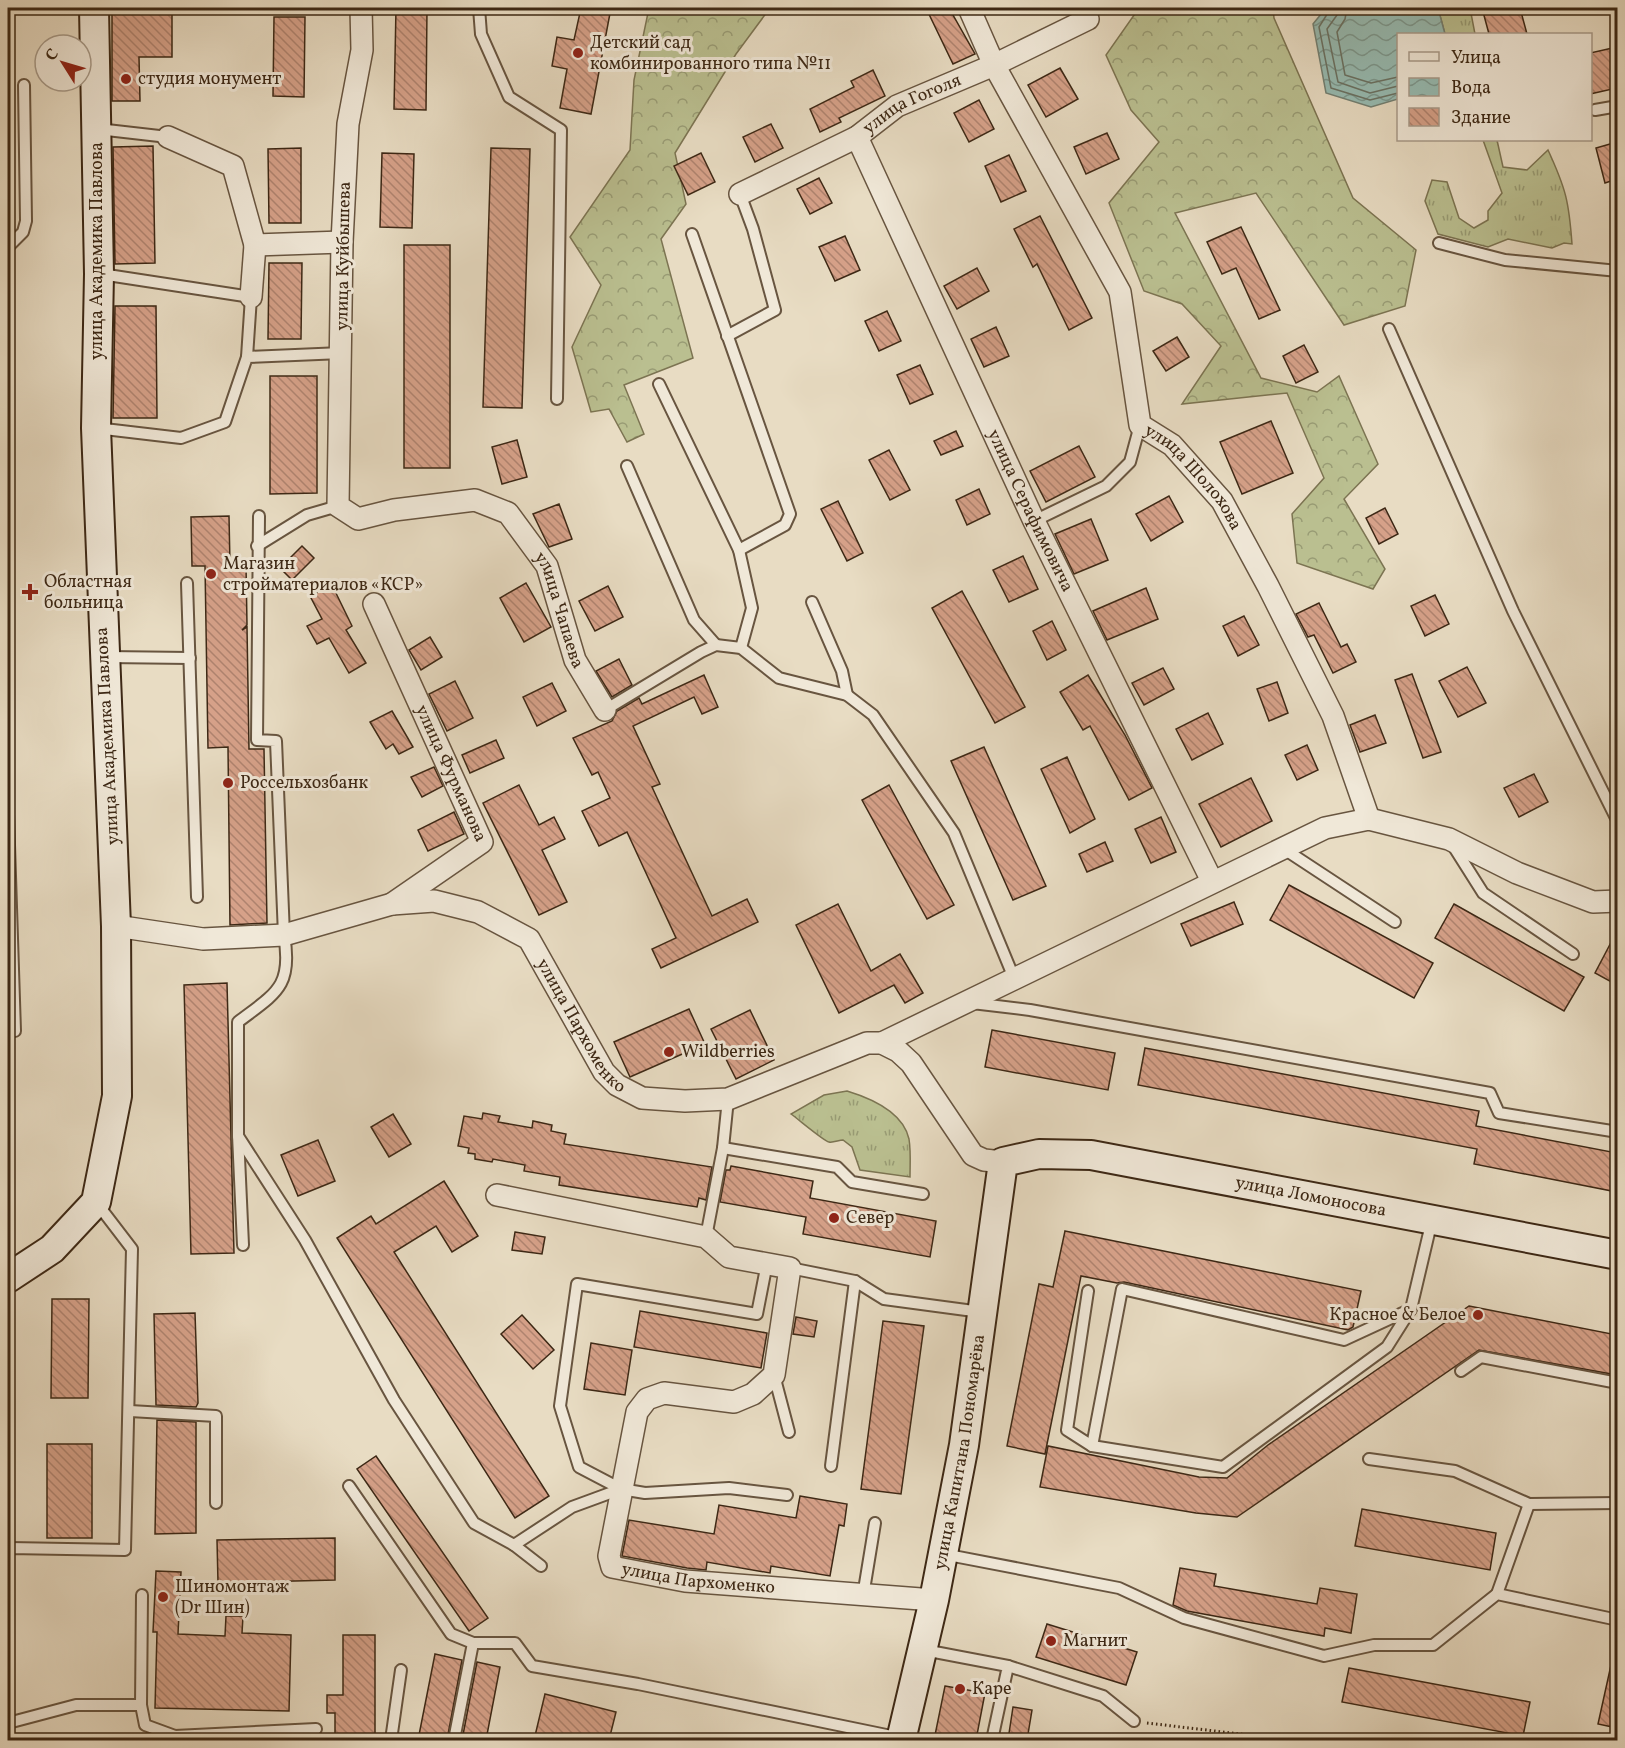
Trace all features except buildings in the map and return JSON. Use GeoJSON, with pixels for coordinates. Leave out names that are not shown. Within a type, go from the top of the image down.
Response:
{"type":"FeatureCollection","features":[{"type":"Feature","properties":{"kind":"street","name":"улица Академика Павлова"},"geometry":{"type":"LineString","coordinates":[[94,8],[99,274],[96,428],[116,926],[117,1096],[96,1202]]}},
{"type":"Feature","properties":{"kind":"street","name":"улица Куйбышева"},"geometry":{"type":"LineString","coordinates":[[338,506],[342,242],[348,124],[362,50],[361,8]]}},
{"type":"Feature","properties":{"kind":"street","name":"улица Шолохова"},"geometry":{"type":"LineString","coordinates":[[969,8],[994,65],[1120,292],[1140,425],[1172,445],[1222,501],[1268,586],[1333,716],[1369,819]]}},
{"type":"Feature","properties":{"kind":"street","name":"улица Гоголя"},"geometry":{"type":"LineString","coordinates":[[740,194],[857,137],[897,106],[994,65],[1088,19]]}},
{"type":"Feature","properties":{"kind":"street"},"geometry":{"type":"LineString","coordinates":[[168,137],[234,166],[255,244],[251,297]]}},
{"type":"Feature","properties":{"kind":"street","name":"улица Серафимовича"},"geometry":{"type":"LineString","coordinates":[[857,137],[1034,521],[1212,881]]}},
{"type":"Feature","properties":{"kind":"street"},"geometry":{"type":"LineString","coordinates":[[255,244],[342,242]]}},
{"type":"Feature","properties":{"kind":"street","name":"улица Чапаева"},"geometry":{"type":"LineString","coordinates":[[338,506],[358,519],[394,510],[475,500],[508,513],[547,566],[575,660],[605,710]]}},
{"type":"Feature","properties":{"kind":"street","name":"улица Фурманова"},"geometry":{"type":"LineString","coordinates":[[374,604],[482,842],[392,904]]}},
{"type":"Feature","properties":{"kind":"street"},"geometry":{"type":"LineString","coordinates":[[1369,819],[1449,839],[1517,873],[1593,902],[1616,903]]}},
{"type":"Feature","properties":{"kind":"street","name":"улица Пархоменко"},"geometry":{"type":"LineString","coordinates":[[116,926],[203,939],[284,935],[392,904],[434,901],[478,912],[529,939],[604,1072],[617,1085],[642,1098],[663,1101],[728,1099],[853,1047],[894,1043],[963,1002],[1152,914],[1212,881],[1325,828],[1369,819]]}},
{"type":"Feature","properties":{"kind":"street"},"geometry":{"type":"LineString","coordinates":[[894,1043],[911,1063],[973,1155],[984,1160],[1003,1162]]}},
{"type":"Feature","properties":{"kind":"street","name":"улица Ломоносова"},"geometry":{"type":"LineString","coordinates":[[1003,1162],[1039,1154],[1091,1155],[1617,1254]]}},
{"type":"Feature","properties":{"kind":"street","name":"улица Капитана Пономарёва"},"geometry":{"type":"LineString","coordinates":[[901,1739],[934,1600],[964,1445],[1003,1162]]}},
{"type":"Feature","properties":{"kind":"street"},"geometry":{"type":"LineString","coordinates":[[497,1195],[706,1237],[729,1257],[790,1268],[774,1375]]}},
{"type":"Feature","properties":{"kind":"street"},"geometry":{"type":"LineString","coordinates":[[8,1278],[52,1249],[96,1202]]}},
{"type":"Feature","properties":{"kind":"street","name":"улица Пархоменко"},"geometry":{"type":"LineString","coordinates":[[774,1375],[753,1394],[734,1402],[664,1394],[647,1399],[637,1412],[609,1556],[612,1567],[685,1581],[934,1600]]}},
{"type":"Feature","properties":{"kind":"lane"},"geometry":{"type":"LineString","coordinates":[[479,8],[481,34],[509,97],[561,130],[557,399]]}},
{"type":"Feature","properties":{"kind":"lane"},"geometry":{"type":"LineString","coordinates":[[8,247],[23,232],[26,221],[24,85]]}},
{"type":"Feature","properties":{"kind":"lane"},"geometry":{"type":"LineString","coordinates":[[1595,110],[1617,106]]}},
{"type":"Feature","properties":{"kind":"lane"},"geometry":{"type":"LineString","coordinates":[[98,129],[168,137]]}},
{"type":"Feature","properties":{"kind":"lane"},"geometry":{"type":"LineString","coordinates":[[727,336],[775,310],[753,229],[740,194]]}},
{"type":"Feature","properties":{"kind":"lane"},"geometry":{"type":"LineString","coordinates":[[692,234],[790,514],[785,525],[739,550]]}},
{"type":"Feature","properties":{"kind":"lane"},"geometry":{"type":"LineString","coordinates":[[1439,243],[1505,260],[1617,271]]}},
{"type":"Feature","properties":{"kind":"lane"},"geometry":{"type":"LineString","coordinates":[[96,428],[181,438],[225,422],[247,357],[251,297],[99,274]]}},
{"type":"Feature","properties":{"kind":"lane"},"geometry":{"type":"LineString","coordinates":[[1389,330],[1513,611],[1617,822]]}},
{"type":"Feature","properties":{"kind":"lane"},"geometry":{"type":"LineString","coordinates":[[247,357],[342,353]]}},
{"type":"Feature","properties":{"kind":"lane"},"geometry":{"type":"LineString","coordinates":[[659,384],[739,550],[752,608],[741,648]]}},
{"type":"Feature","properties":{"kind":"lane"},"geometry":{"type":"LineString","coordinates":[[1034,521],[1106,486],[1130,462],[1140,425]]}},
{"type":"Feature","properties":{"kind":"lane"},"geometry":{"type":"LineString","coordinates":[[627,466],[694,620],[716,645]]}},
{"type":"Feature","properties":{"kind":"lane"},"geometry":{"type":"LineString","coordinates":[[257,546],[307,515],[338,506]]}},
{"type":"Feature","properties":{"kind":"lane"},"geometry":{"type":"LineString","coordinates":[[243,1245],[238,1136],[238,1022],[273,996],[285,977],[288,958],[284,935],[276,741],[257,740],[259,516]]}},
{"type":"Feature","properties":{"kind":"lane"},"geometry":{"type":"LineString","coordinates":[[187,583],[197,897]]}},
{"type":"Feature","properties":{"kind":"lane"},"geometry":{"type":"LineString","coordinates":[[812,602],[842,671],[847,695]]}},
{"type":"Feature","properties":{"kind":"lane"},"geometry":{"type":"LineString","coordinates":[[605,710],[716,645],[741,648],[779,678],[847,695],[873,715],[954,833],[1014,978]]}},
{"type":"Feature","properties":{"kind":"lane"},"geometry":{"type":"LineString","coordinates":[[104,657],[190,658]]}},
{"type":"Feature","properties":{"kind":"lane"},"geometry":{"type":"LineString","coordinates":[[8,814],[15,1031],[8,1031]]}},
{"type":"Feature","properties":{"kind":"lane"},"geometry":{"type":"LineString","coordinates":[[1449,839],[1483,893],[1573,954]]}},
{"type":"Feature","properties":{"kind":"lane"},"geometry":{"type":"LineString","coordinates":[[1284,849],[1395,922]]}},
{"type":"Feature","properties":{"kind":"lane"},"geometry":{"type":"LineString","coordinates":[[963,1002],[1030,1010],[1490,1093],[1499,1113],[1617,1132]]}},
{"type":"Feature","properties":{"kind":"lane"},"geometry":{"type":"LineString","coordinates":[[706,1237],[723,1148],[728,1099]]}},
{"type":"Feature","properties":{"kind":"lane"},"geometry":{"type":"LineString","coordinates":[[238,1136],[305,1240],[394,1400],[474,1523],[514,1545],[541,1566]]}},
{"type":"Feature","properties":{"kind":"lane"},"geometry":{"type":"LineString","coordinates":[[723,1148],[837,1167],[852,1182],[923,1194]]}},
{"type":"Feature","properties":{"kind":"lane"},"geometry":{"type":"LineString","coordinates":[[8,1551],[9,1548],[125,1550],[132,1249],[96,1202]]}},
{"type":"Feature","properties":{"kind":"lane"},"geometry":{"type":"LineString","coordinates":[[1088,1292],[1067,1430],[1092,1446],[1223,1467],[1387,1347],[1411,1309],[1432,1220]]}},
{"type":"Feature","properties":{"kind":"lane"},"geometry":{"type":"LineString","coordinates":[[767,1263],[757,1314],[577,1284],[560,1406],[579,1467],[621,1489],[645,1493],[729,1488],[787,1496]]}},
{"type":"Feature","properties":{"kind":"lane"},"geometry":{"type":"LineString","coordinates":[[790,1268],[855,1281],[884,1299],[982,1312]]}},
{"type":"Feature","properties":{"kind":"lane"},"geometry":{"type":"LineString","coordinates":[[831,1466],[855,1281]]}},
{"type":"Feature","properties":{"kind":"lane"},"geometry":{"type":"LineString","coordinates":[[1092,1446],[1122,1289],[1344,1340],[1411,1309]]}},
{"type":"Feature","properties":{"kind":"lane"},"geometry":{"type":"LineString","coordinates":[[1461,1371],[1481,1357],[1617,1383]]}},
{"type":"Feature","properties":{"kind":"lane"},"geometry":{"type":"LineString","coordinates":[[774,1375],[789,1432]]}},
{"type":"Feature","properties":{"kind":"lane"},"geometry":{"type":"LineString","coordinates":[[130,1411],[216,1416],[216,1503]]}},
{"type":"Feature","properties":{"kind":"lane"},"geometry":{"type":"LineString","coordinates":[[1369,1459],[1455,1471],[1529,1504],[1617,1503]]}},
{"type":"Feature","properties":{"kind":"lane"},"geometry":{"type":"LineString","coordinates":[[349,1486],[451,1634],[473,1643],[515,1643],[532,1666],[638,1684],[901,1739]]}},
{"type":"Feature","properties":{"kind":"lane"},"geometry":{"type":"LineString","coordinates":[[514,1545],[572,1508],[621,1489]]}},
{"type":"Feature","properties":{"kind":"lane"},"geometry":{"type":"LineString","coordinates":[[943,1554],[1119,1588],[1184,1618],[1324,1656],[1374,1645],[1433,1645],[1497,1594],[1529,1504]]}},
{"type":"Feature","properties":{"kind":"lane"},"geometry":{"type":"LineString","coordinates":[[864,1596],[875,1522]]}},
{"type":"Feature","properties":{"kind":"lane"},"geometry":{"type":"LineString","coordinates":[[1497,1594],[1617,1620]]}},
{"type":"Feature","properties":{"kind":"lane"},"geometry":{"type":"LineString","coordinates":[[142,1595],[141,1705],[145,1725],[175,1736],[316,1729]]}},
{"type":"Feature","properties":{"kind":"lane"},"geometry":{"type":"LineString","coordinates":[[454,1740],[473,1643]]}},
{"type":"Feature","properties":{"kind":"lane"},"geometry":{"type":"LineString","coordinates":[[922,1649],[1008,1666],[1103,1696],[1134,1721]]}},
{"type":"Feature","properties":{"kind":"lane"},"geometry":{"type":"LineString","coordinates":[[992,1740],[1008,1666]]}},
{"type":"Feature","properties":{"kind":"lane"},"geometry":{"type":"LineString","coordinates":[[391,1740],[401,1670]]}},
{"type":"Feature","properties":{"kind":"lane"},"geometry":{"type":"LineString","coordinates":[[8,1682],[8,1740]]}},
{"type":"Feature","properties":{"kind":"lane"},"geometry":{"type":"LineString","coordinates":[[8,1723],[76,1705],[141,1705]]}},
{"type":"Feature","properties":{"kind":"path"},"geometry":{"type":"LineString","coordinates":[[1134,1721],[1291,1740]]}},
{"type":"Feature","properties":{"kind":"green space"},"geometry":{"type":"Polygon","coordinates":[[[649,8],[770,8],[736,54],[675,153],[686,204],[661,239],[693,358],[624,385],[644,434],[627,442],[609,409],[591,412],[572,347],[601,285],[570,237],[630,150],[634,80],[649,8]]]}},
{"type":"Feature","properties":{"kind":"green space"},"geometry":{"type":"Polygon","coordinates":[[[1139,8],[1273,8],[1274,18],[1353,198],[1416,250],[1405,306],[1344,325],[1256,193],[1175,213],[1261,378],[1317,392],[1339,376],[1378,464],[1344,499],[1385,569],[1373,589],[1297,563],[1292,514],[1324,478],[1287,393],[1182,404],[1221,346],[1182,304],[1144,291],[1109,203],[1159,142],[1131,110],[1106,55],[1139,8]]]}},
{"type":"Feature","properties":{"kind":"green space"},"geometry":{"type":"Polygon","coordinates":[[[1438,8],[1470,8],[1475,33],[1445,33],[1438,8]]]}},
{"type":"Feature","properties":{"kind":"green space"},"geometry":{"type":"Polygon","coordinates":[[[1483,141],[1497,141],[1503,167],[1527,170],[1548,150],[1566,196],[1572,244],[1564,243],[1552,248],[1508,239],[1488,247],[1438,234],[1425,201],[1432,180],[1447,182],[1459,218],[1474,228],[1488,220],[1488,211],[1502,193],[1483,141]]]}},
{"type":"Feature","properties":{"kind":"green space"},"geometry":{"type":"Polygon","coordinates":[[[847,1091],[875,1102],[893,1114],[906,1129],[909,1139],[910,1177],[860,1170],[852,1147],[843,1140],[827,1141],[791,1114],[824,1095],[847,1091]]]}},
{"type":"Feature","properties":{"kind":"water"},"geometry":{"type":"Polygon","coordinates":[[[1326,8],[1438,8],[1445,33],[1397,33],[1397,99],[1371,107],[1326,93],[1313,24],[1326,8]]]}},
{"type":"Feature","properties":{"kind":"place","name":"Детский сад комбинированного типа №11"},"geometry":{"type":"Point","coordinates":[578,53]}},
{"type":"Feature","properties":{"kind":"place","name":"студия монумент"},"geometry":{"type":"Point","coordinates":[126,79]}},
{"type":"Feature","properties":{"kind":"place","name":"Магазин стройматериалов «КСР»"},"geometry":{"type":"Point","coordinates":[211,574]}},
{"type":"Feature","properties":{"kind":"place","name":"Областная больница"},"geometry":{"type":"Point","coordinates":[30,592]}},
{"type":"Feature","properties":{"kind":"place","name":"Россельхозбанк"},"geometry":{"type":"Point","coordinates":[228,783]}},
{"type":"Feature","properties":{"kind":"place","name":"Wildberries"},"geometry":{"type":"Point","coordinates":[669,1052]}},
{"type":"Feature","properties":{"kind":"place","name":"Север"},"geometry":{"type":"Point","coordinates":[834,1218]}},
{"type":"Feature","properties":{"kind":"place","name":"Красное & Белое"},"geometry":{"type":"Point","coordinates":[1478,1315]}},
{"type":"Feature","properties":{"kind":"place","name":"Шиномонтаж (Dr Шин)"},"geometry":{"type":"Point","coordinates":[163,1597]}},
{"type":"Feature","properties":{"kind":"place","name":"Магнит"},"geometry":{"type":"Point","coordinates":[1051,1641]}},
{"type":"Feature","properties":{"kind":"place","name":"Каре"},"geometry":{"type":"Point","coordinates":[960,1689]}}]}
